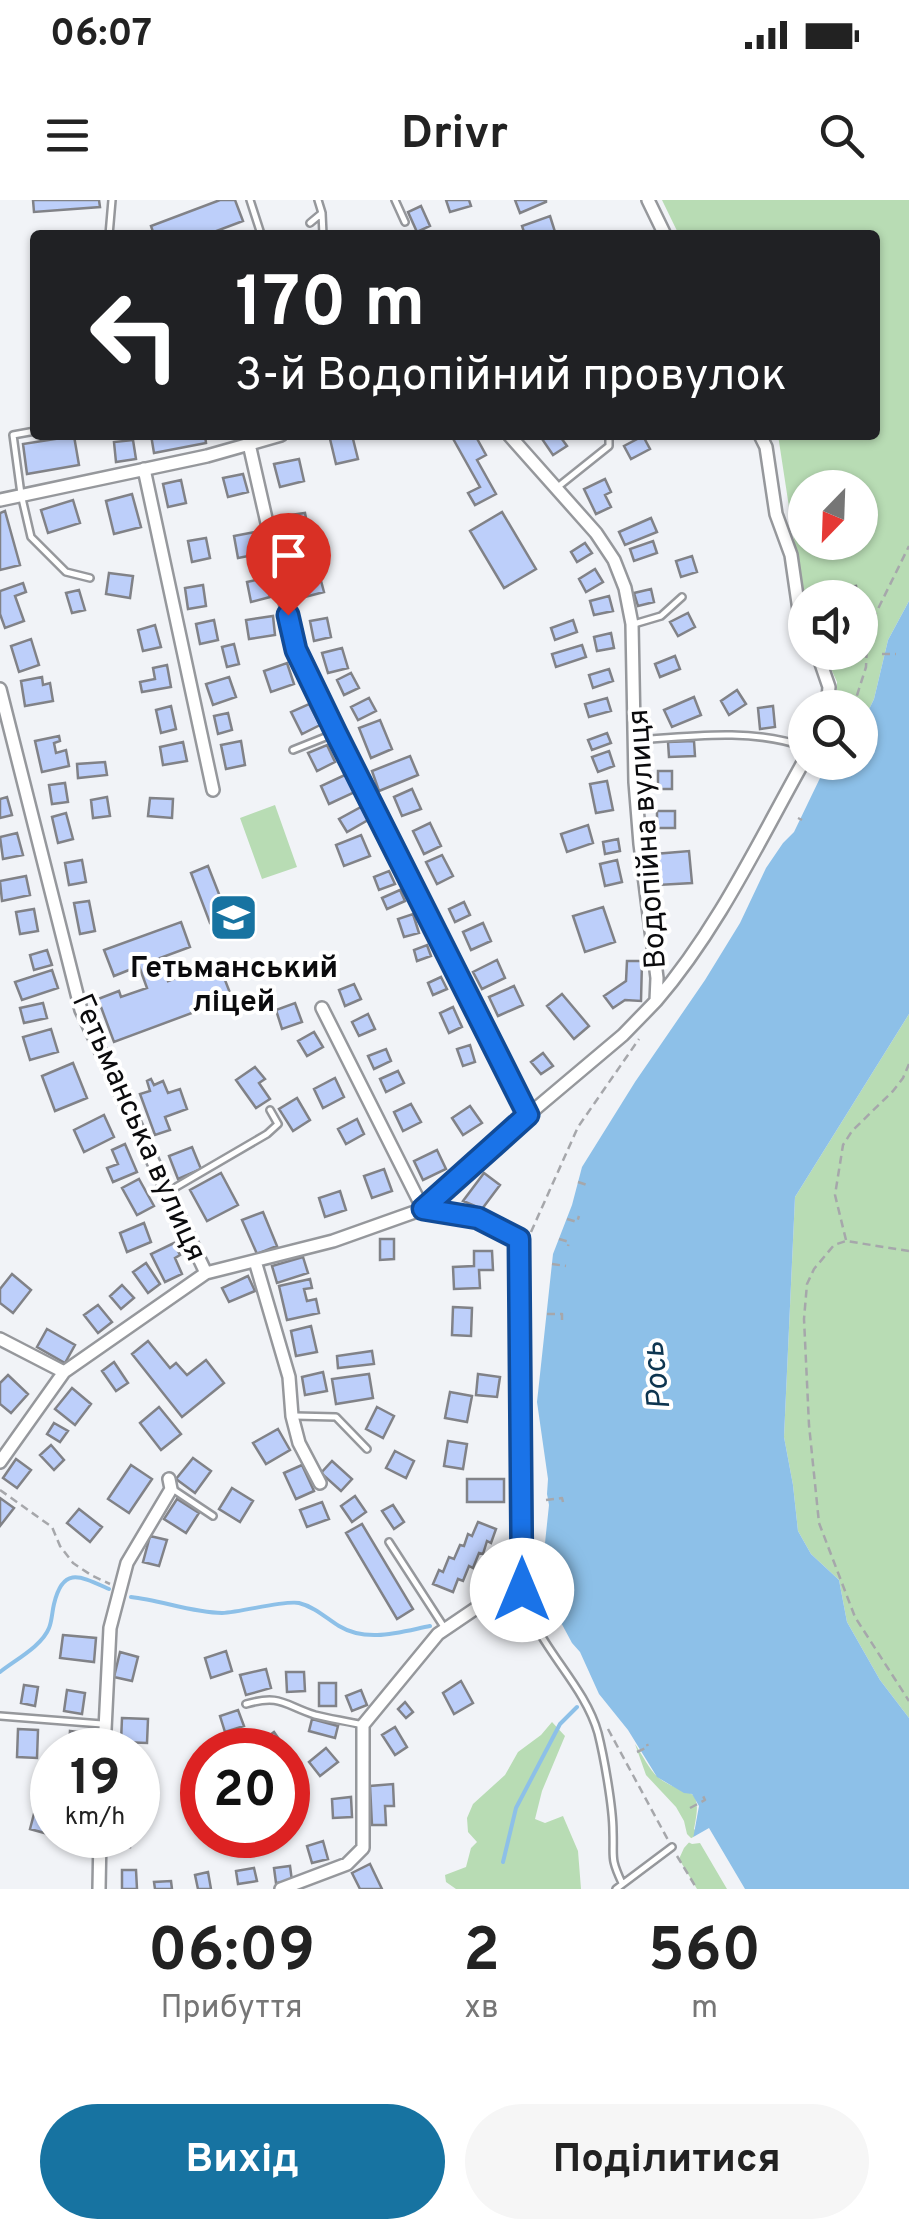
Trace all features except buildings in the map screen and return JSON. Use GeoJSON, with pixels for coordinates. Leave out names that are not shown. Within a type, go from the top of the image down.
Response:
{"type":"FeatureCollection","features":[{"type":"Feature","properties":{"kind":"street"},"geometry":{"type":"LineString","coordinates":[[648,200],[663,230]]}},
{"type":"Feature","properties":{"kind":"street"},"geometry":{"type":"LineString","coordinates":[[0,500],[263,440]]}},
{"type":"Feature","properties":{"kind":"street","name":"Водопійна вулиця"},"geometry":{"type":"LineString","coordinates":[[0,1462],[64,1372],[206,1273],[333,1241],[423,1209],[623,1035],[656,1001],[657,978],[640,844],[632,624],[625,588],[614,560],[596,533],[513,440]]}},
{"type":"Feature","properties":{"kind":"street"},"geometry":{"type":"LineString","coordinates":[[762,440],[776,514],[791,556],[795,580]]}},
{"type":"Feature","properties":{"kind":"street"},"geometry":{"type":"LineString","coordinates":[[249,444],[296,650],[528,1115]]}},
{"type":"Feature","properties":{"kind":"street"},"geometry":{"type":"LineString","coordinates":[[144,469],[213,790]]}},
{"type":"Feature","properties":{"kind":"street","name":"Гетьманська вулиця"},"geometry":{"type":"LineString","coordinates":[[0,689],[81,1010],[206,1273]]}},
{"type":"Feature","properties":{"kind":"street"},"geometry":{"type":"LineString","coordinates":[[656,1001],[711,926],[794,780]]}},
{"type":"Feature","properties":{"kind":"street"},"geometry":{"type":"LineString","coordinates":[[282,1889],[347,1864],[362,1848],[363,1725],[442,1631],[494,1596],[521,1568],[519,1239],[478,1218],[423,1209],[322,1008]]}},
{"type":"Feature","properties":{"kind":"street"},"geometry":{"type":"LineString","coordinates":[[255,1261],[288,1377],[299,1443],[320,1483]]}},
{"type":"Feature","properties":{"kind":"street"},"geometry":{"type":"LineString","coordinates":[[0,1339],[64,1372]]}},
{"type":"Feature","properties":{"kind":"street"},"geometry":{"type":"LineString","coordinates":[[105,1728],[110,1628],[120,1589],[127,1563],[170,1484]]}},
{"type":"Feature","properties":{"kind":"street"},"geometry":{"type":"LineString","coordinates":[[99,1889],[100,1858]]}},
{"type":"Feature","properties":{"kind":"lane"},"geometry":{"type":"LineString","coordinates":[[109,230],[112,200]]}},
{"type":"Feature","properties":{"kind":"lane"},"geometry":{"type":"LineString","coordinates":[[250,200],[261,230]]}},
{"type":"Feature","properties":{"kind":"lane"},"geometry":{"type":"LineString","coordinates":[[318,200],[324,230]]}},
{"type":"Feature","properties":{"kind":"lane"},"geometry":{"type":"LineString","coordinates":[[396,200],[405,222]]}},
{"type":"Feature","properties":{"kind":"lane"},"geometry":{"type":"LineString","coordinates":[[310,223],[322,214]]}},
{"type":"Feature","properties":{"kind":"lane"},"geometry":{"type":"LineString","coordinates":[[30,433],[13,435],[32,537],[66,572],[90,578]]}},
{"type":"Feature","properties":{"kind":"lane"},"geometry":{"type":"LineString","coordinates":[[609,440],[609,446]]}},
{"type":"Feature","properties":{"kind":"lane"},"geometry":{"type":"LineString","coordinates":[[556,488],[614,440]]}},
{"type":"Feature","properties":{"kind":"lane"},"geometry":{"type":"LineString","coordinates":[[632,624],[660,616],[682,598]]}},
{"type":"Feature","properties":{"kind":"lane"},"geometry":{"type":"LineString","coordinates":[[293,750],[336,733]]}},
{"type":"Feature","properties":{"kind":"lane"},"geometry":{"type":"LineString","coordinates":[[634,740],[719,734],[788,741]]}},
{"type":"Feature","properties":{"kind":"lane"},"geometry":{"type":"LineString","coordinates":[[168,1192],[267,1134],[278,1124],[270,1110]]}},
{"type":"Feature","properties":{"kind":"lane"},"geometry":{"type":"LineString","coordinates":[[292,1416],[336,1417],[367,1449]]}},
{"type":"Feature","properties":{"kind":"lane"},"geometry":{"type":"LineString","coordinates":[[170,1484],[214,1516]]}},
{"type":"Feature","properties":{"kind":"lane"},"geometry":{"type":"LineString","coordinates":[[389,1542],[442,1631]]}},
{"type":"Feature","properties":{"kind":"lane"},"geometry":{"type":"LineString","coordinates":[[521,1568],[522,1590],[535,1625],[590,1711],[598,1734],[614,1830],[613,1866],[619,1886],[672,1848]]}},
{"type":"Feature","properties":{"kind":"lane"},"geometry":{"type":"LineString","coordinates":[[246,1704],[266,1698],[279,1700],[315,1714],[363,1725]]}},
{"type":"Feature","properties":{"kind":"lane"},"geometry":{"type":"LineString","coordinates":[[0,1716],[105,1724]]}},
{"type":"Feature","properties":{"kind":"path"},"geometry":{"type":"LineString","coordinates":[[859,690],[875,615],[909,546]]}},
{"type":"Feature","properties":{"kind":"path"},"geometry":{"type":"LineString","coordinates":[[882,654],[896,654]]}},
{"type":"Feature","properties":{"kind":"path"},"geometry":{"type":"LineString","coordinates":[[528,1243],[578,1128],[640,1037]]}},
{"type":"Feature","properties":{"kind":"path"},"geometry":{"type":"LineString","coordinates":[[846,1241],[835,1195],[842,1145],[893,1091],[909,1064]]}},
{"type":"Feature","properties":{"kind":"path"},"geometry":{"type":"LineString","coordinates":[[578,1182],[587,1184]]}},
{"type":"Feature","properties":{"kind":"path"},"geometry":{"type":"LineString","coordinates":[[567,1219],[577,1222],[579,1216]]}},
{"type":"Feature","properties":{"kind":"path"},"geometry":{"type":"LineString","coordinates":[[559,1239],[570,1242],[568,1246]]}},
{"type":"Feature","properties":{"kind":"path"},"geometry":{"type":"LineString","coordinates":[[909,1250],[846,1241],[834,1245],[807,1284],[804,1320],[819,1523],[856,1617],[909,1702]]}},
{"type":"Feature","properties":{"kind":"path"},"geometry":{"type":"LineString","coordinates":[[552,1264],[566,1266]]}},
{"type":"Feature","properties":{"kind":"path"},"geometry":{"type":"LineString","coordinates":[[546,1314],[562,1314],[562,1323]]}},
{"type":"Feature","properties":{"kind":"path"},"geometry":{"type":"LineString","coordinates":[[0,1490],[52,1527],[60,1546],[74,1562],[120,1589]]}},
{"type":"Feature","properties":{"kind":"path"},"geometry":{"type":"LineString","coordinates":[[546,1500],[562,1498],[563,1502]]}},
{"type":"Feature","properties":{"kind":"path"},"geometry":{"type":"LineString","coordinates":[[602,1719],[697,1889]]}},
{"type":"Feature","properties":{"kind":"path"},"geometry":{"type":"LineString","coordinates":[[638,1752],[647,1744]]}},
{"type":"Feature","properties":{"kind":"path"},"geometry":{"type":"LineString","coordinates":[[690,1808],[705,1800],[703,1796]]}},
{"type":"Feature","properties":{"kind":"green space"},"geometry":{"type":"Polygon","coordinates":[[[662,200],[909,200],[909,601],[888,640],[876,690],[837,690],[832,670],[878,670],[878,580],[800,580],[797,560],[878,560],[878,470],[788,470],[788,500],[779,440],[880,440],[880,230],[677,230],[662,200]]]}},
{"type":"Feature","properties":{"kind":"green space"},"geometry":{"type":"Polygon","coordinates":[[[275,805],[297,867],[262,879],[240,818],[275,805]]]}},
{"type":"Feature","properties":{"kind":"green space"},"geometry":{"type":"Polygon","coordinates":[[[909,1014],[909,1718],[880,1680],[847,1622],[839,1580],[811,1554],[798,1531],[784,1437],[795,1197],[909,1014]]]}},
{"type":"Feature","properties":{"kind":"green space"},"geometry":{"type":"Polygon","coordinates":[[[552,1722],[565,1736],[535,1819],[545,1823],[563,1816],[578,1851],[581,1889],[456,1889],[446,1882],[445,1875],[466,1867],[471,1848],[477,1842],[468,1832],[467,1818],[473,1804],[505,1775],[518,1752],[552,1722]]]}},
{"type":"Feature","properties":{"kind":"green space"},"geometry":{"type":"Polygon","coordinates":[[[635,1744],[659,1778],[695,1797],[694,1829],[733,1889],[697,1889],[679,1859],[692,1839],[676,1807],[646,1775],[635,1744]]]}},
{"type":"Feature","properties":{"kind":"water","name":"Рось"},"geometry":{"type":"Polygon","coordinates":[[[909,601],[909,1014],[795,1197],[784,1437],[798,1531],[811,1554],[839,1580],[847,1622],[880,1680],[909,1718],[909,1889],[733,1889],[702,1837],[693,1839],[699,1806],[692,1794],[657,1777],[628,1730],[599,1694],[550,1602],[545,1543],[548,1479],[537,1402],[553,1254],[582,1167],[740,923],[766,868],[794,832],[819,780],[878,780],[876,690],[888,640],[909,601]]]}},
{"type":"Feature","properties":{"kind":"pier"},"geometry":{"type":"Polygon","coordinates":[[[709,1828],[745,1889],[727,1889],[700,1843],[688,1842],[709,1828]]]}},
{"type":"Feature","properties":{"kind":"waterway"},"geometry":{"type":"LineString","coordinates":[[0,1672],[46,1635],[58,1592],[68,1579],[81,1578],[109,1589]]}},
{"type":"Feature","properties":{"kind":"waterway"},"geometry":{"type":"LineString","coordinates":[[131,1597],[222,1613],[299,1603],[361,1634],[384,1635],[430,1626]]}},
{"type":"Feature","properties":{"kind":"waterway"},"geometry":{"type":"LineString","coordinates":[[503,1862],[516,1808],[560,1724],[577,1707]]}},
{"type":"Feature","properties":{"kind":"place","name":"Гетьманський ліцей"},"geometry":{"type":"Point","coordinates":[234,918]}},
{"type":"Feature","properties":{"kind":"route"},"geometry":{"type":"LineString","coordinates":[[288,615],[296,650],[528,1115],[423,1209],[478,1218],[519,1239],[522,1590]]}}]}
